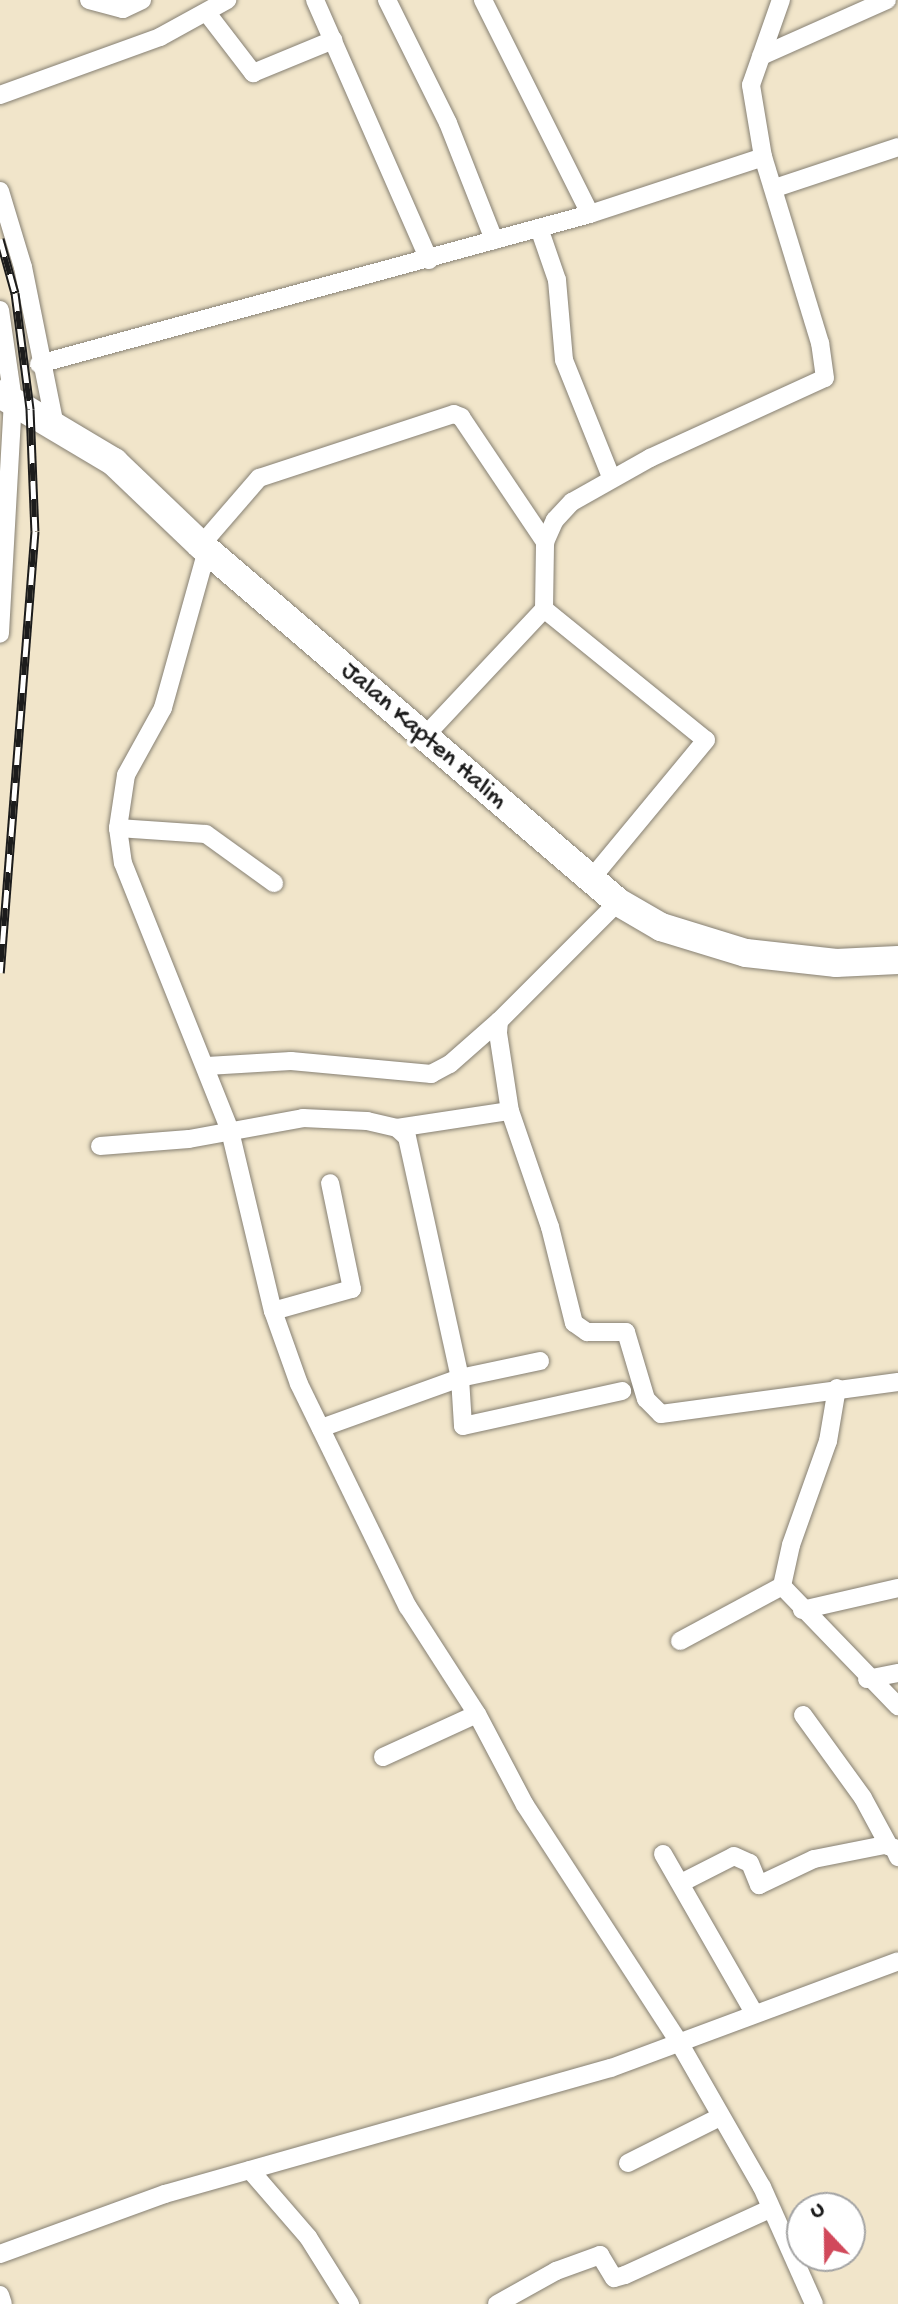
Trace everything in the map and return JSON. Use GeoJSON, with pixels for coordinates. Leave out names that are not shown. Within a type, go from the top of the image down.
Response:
{"type":"FeatureCollection","features":[{"type":"Feature","properties":{"kind":"main road","name":"Jalan Kapten Halim"},"geometry":{"type":"LineString","coordinates":[[7,397],[114,462],[204,547],[618,902],[661,927],[746,953],[836,963],[898,960]]}},
{"type":"Feature","properties":{"kind":"street"},"geometry":{"type":"LineString","coordinates":[[89,0],[123,9],[142,0]]}},
{"type":"Feature","properties":{"kind":"street"},"geometry":{"type":"LineString","coordinates":[[0,95],[160,37],[227,0]]}},
{"type":"Feature","properties":{"kind":"street"},"geometry":{"type":"LineString","coordinates":[[315,0],[429,260]]}},
{"type":"Feature","properties":{"kind":"street"},"geometry":{"type":"LineString","coordinates":[[387,0],[448,123],[494,240]]}},
{"type":"Feature","properties":{"kind":"street"},"geometry":{"type":"LineString","coordinates":[[483,0],[590,214]]}},
{"type":"Feature","properties":{"kind":"street"},"geometry":{"type":"LineString","coordinates":[[424,737],[544,609],[545,542],[555,520],[572,502],[611,477],[825,378],[820,343],[763,157],[751,85],[781,0]]}},
{"type":"Feature","properties":{"kind":"street"},"geometry":{"type":"LineString","coordinates":[[761,56],[887,0]]}},
{"type":"Feature","properties":{"kind":"street"},"geometry":{"type":"LineString","coordinates":[[207,13],[253,73],[333,40]]}},
{"type":"Feature","properties":{"kind":"street"},"geometry":{"type":"LineString","coordinates":[[775,188],[898,147]]}},
{"type":"Feature","properties":{"kind":"street"},"geometry":{"type":"LineString","coordinates":[[39,364],[590,214],[763,157]]}},
{"type":"Feature","properties":{"kind":"street"},"geometry":{"type":"LineString","coordinates":[[0,191],[23,267],[39,364],[55,425]]}},
{"type":"Feature","properties":{"kind":"street"},"geometry":{"type":"LineString","coordinates":[[539,228],[557,280],[564,360],[611,477]]}},
{"type":"Feature","properties":{"kind":"street"},"geometry":{"type":"LineString","coordinates":[[0,310],[7,397],[0,634]]}},
{"type":"Feature","properties":{"kind":"street"},"geometry":{"type":"LineString","coordinates":[[545,542],[461,417],[454,414],[259,478],[204,547],[163,708],[126,775],[118,828],[123,863],[207,1066],[230,1131],[273,1311],[299,1384],[408,1607],[477,1714],[525,1805],[680,2044],[770,2209],[814,2304]]}},
{"type":"Feature","properties":{"kind":"street"},"geometry":{"type":"LineString","coordinates":[[544,609],[706,740],[590,880]]}},
{"type":"Feature","properties":{"kind":"street"},"geometry":{"type":"LineString","coordinates":[[118,828],[206,834],[274,883]]}},
{"type":"Feature","properties":{"kind":"street"},"geometry":{"type":"LineString","coordinates":[[207,1066],[291,1061],[431,1074],[499,1021],[618,902]]}},
{"type":"Feature","properties":{"kind":"street"},"geometry":{"type":"LineString","coordinates":[[499,1021],[510,1111],[550,1227],[570,1315],[587,1332],[626,1332],[652,1411],[661,1414],[898,1382]]}},
{"type":"Feature","properties":{"kind":"street"},"geometry":{"type":"LineString","coordinates":[[100,1146],[331,1117],[397,1128],[510,1111]]}},
{"type":"Feature","properties":{"kind":"street"},"geometry":{"type":"LineString","coordinates":[[397,1128],[407,1137],[460,1378],[463,1426],[622,1391]]}},
{"type":"Feature","properties":{"kind":"street"},"geometry":{"type":"LineString","coordinates":[[273,1311],[352,1289],[330,1183]]}},
{"type":"Feature","properties":{"kind":"street"},"geometry":{"type":"LineString","coordinates":[[321,1428],[460,1378],[540,1361]]}},
{"type":"Feature","properties":{"kind":"street"},"geometry":{"type":"LineString","coordinates":[[680,1641],[782,1586],[791,1545],[828,1441],[837,1388]]}},
{"type":"Feature","properties":{"kind":"street"},"geometry":{"type":"LineString","coordinates":[[782,1586],[867,1679],[898,1706]]}},
{"type":"Feature","properties":{"kind":"street"},"geometry":{"type":"LineString","coordinates":[[802,1610],[898,1588]]}},
{"type":"Feature","properties":{"kind":"street"},"geometry":{"type":"LineString","coordinates":[[867,1679],[898,1673]]}},
{"type":"Feature","properties":{"kind":"street"},"geometry":{"type":"LineString","coordinates":[[383,1757],[477,1714]]}},
{"type":"Feature","properties":{"kind":"street"},"geometry":{"type":"LineString","coordinates":[[681,1883],[734,1856],[750,1863],[759,1885],[814,1859],[894,1852],[863,1798],[803,1715]]}},
{"type":"Feature","properties":{"kind":"street"},"geometry":{"type":"LineString","coordinates":[[663,1854],[754,2013]]}},
{"type":"Feature","properties":{"kind":"street"},"geometry":{"type":"LineString","coordinates":[[0,2254],[250,2170],[336,2150],[680,2044],[754,2013],[898,1961]]}},
{"type":"Feature","properties":{"kind":"street"},"geometry":{"type":"LineString","coordinates":[[628,2163],[720,2117]]}},
{"type":"Feature","properties":{"kind":"street"},"geometry":{"type":"LineString","coordinates":[[250,2170],[308,2237],[350,2304]]}},
{"type":"Feature","properties":{"kind":"street"},"geometry":{"type":"LineString","coordinates":[[497,2304],[556,2271],[600,2255],[614,2278],[625,2275],[770,2209]]}},
{"type":"Feature","properties":{"kind":"street"},"geometry":{"type":"LineString","coordinates":[[0,2295],[3,2304]]}},
{"type":"Feature","properties":{"kind":"railway"},"geometry":{"type":"LineString","coordinates":[[0,239],[15,293],[30,409],[35,531],[0,973]]}}]}
